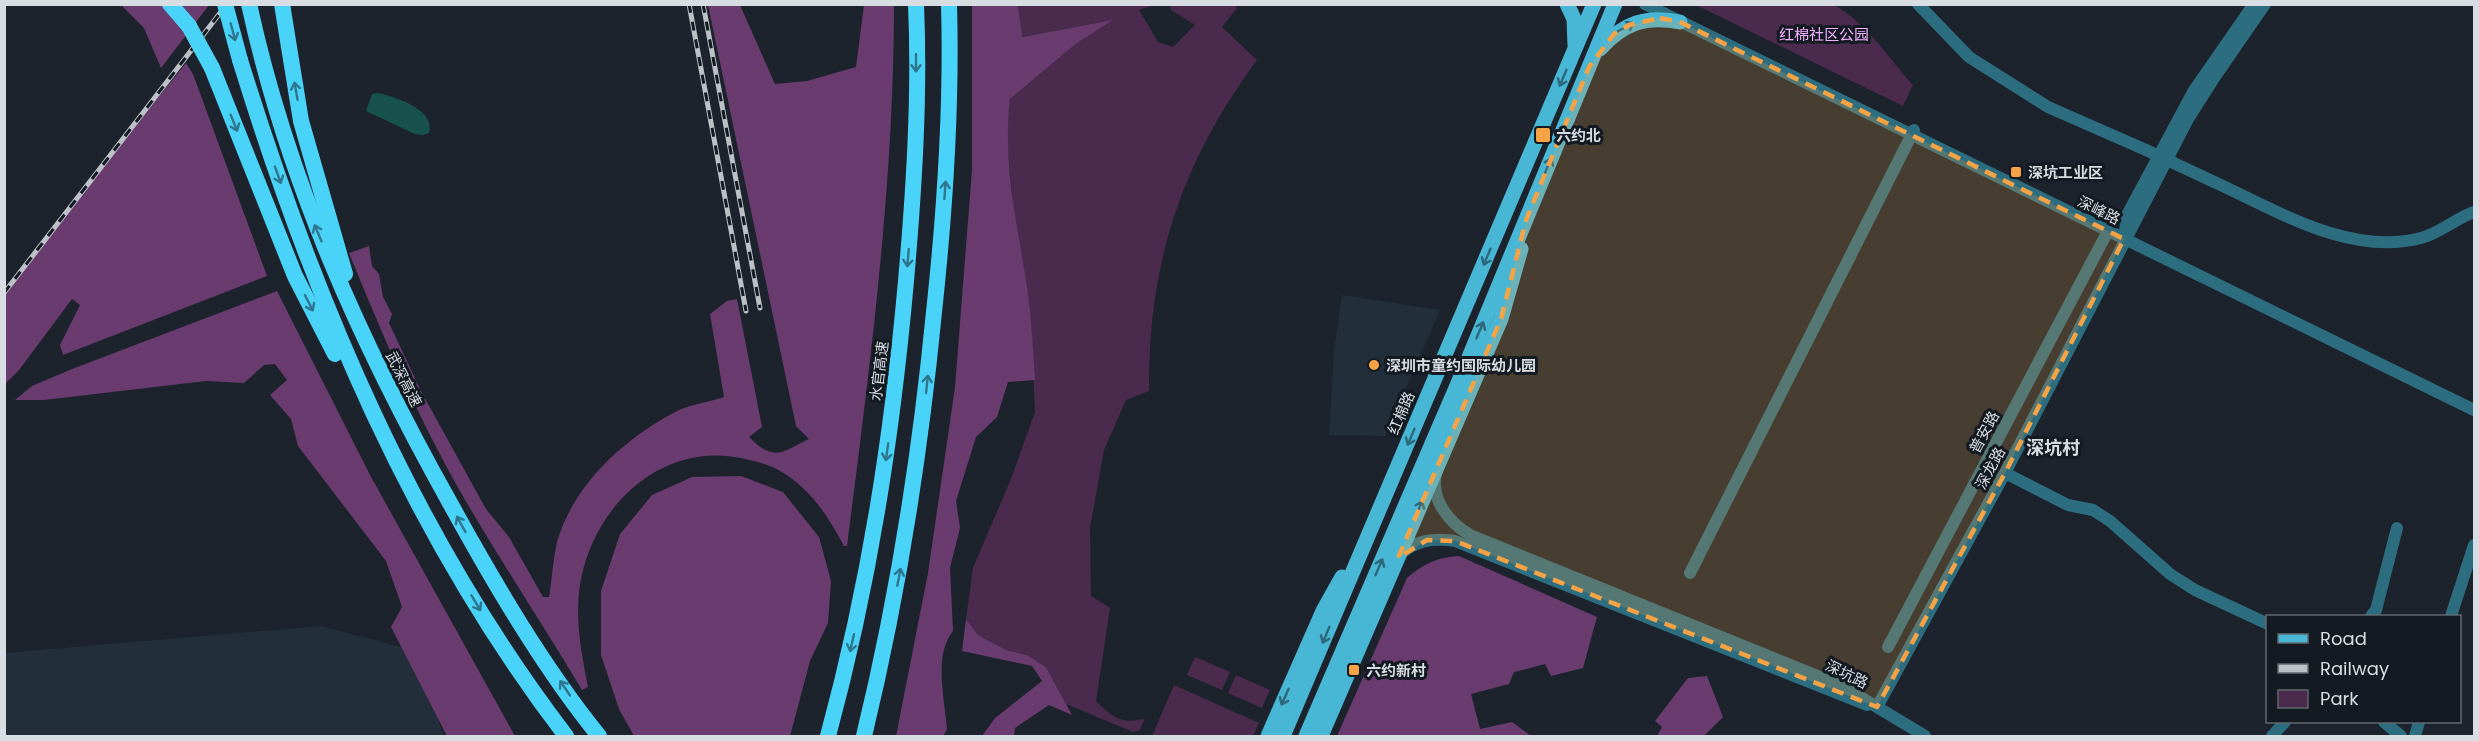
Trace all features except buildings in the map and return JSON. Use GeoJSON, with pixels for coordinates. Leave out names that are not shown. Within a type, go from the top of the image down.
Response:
{"type":"FeatureCollection","features":[{"type":"Feature","properties":{"kind":"highway"},"geometry":{"type":"LineString","coordinates":[[170,4],[189,26]]}},
{"type":"Feature","properties":{"kind":"highway"},"geometry":{"type":"LineString","coordinates":[[176,4],[212,68],[295,276],[351,385],[386,442],[453,566],[497,637],[566,736]]}},
{"type":"Feature","properties":{"kind":"highway"},"geometry":{"type":"LineString","coordinates":[[225,4],[259,122],[339,340],[386,442]]}},
{"type":"Feature","properties":{"kind":"highway","name":"武深高速"},"geometry":{"type":"LineString","coordinates":[[249,4],[277,113],[310,214],[359,330],[414,438],[508,605],[599,736]]}},
{"type":"Feature","properties":{"kind":"highway"},"geometry":{"type":"LineString","coordinates":[[282,4],[301,121],[359,330]]}},
{"type":"Feature","properties":{"kind":"highway"},"geometry":{"type":"LineString","coordinates":[[287,4],[288,43]]}},
{"type":"Feature","properties":{"kind":"highway","name":"水官高速"},"geometry":{"type":"LineString","coordinates":[[828,736],[874,541],[898,363],[916,129],[916,4]]}},
{"type":"Feature","properties":{"kind":"highway"},"geometry":{"type":"LineString","coordinates":[[864,736],[886,646],[918,464],[942,236],[948,134],[949,4]]}},
{"type":"Feature","properties":{"kind":"main road"},"geometry":{"type":"LineString","coordinates":[[1567,4],[1574,19],[1575,49]]}},
{"type":"Feature","properties":{"kind":"main road","name":"红棉路"},"geometry":{"type":"LineString","coordinates":[[1283,736],[1594,4]]}},
{"type":"Feature","properties":{"kind":"main road"},"geometry":{"type":"LineString","coordinates":[[1306,736],[1526,220],[1615,4]]}},
{"type":"Feature","properties":{"kind":"main road"},"geometry":{"type":"LineString","coordinates":[[1589,67],[1607,42],[1629,25],[1644,19],[1660,18],[1680,22]]}},
{"type":"Feature","properties":{"kind":"main road"},"geometry":{"type":"LineString","coordinates":[[1321,736],[1510,295],[1526,220]]}},
{"type":"Feature","properties":{"kind":"main road"},"geometry":{"type":"LineString","coordinates":[[1268,736],[1323,611],[1369,534]]}},
{"type":"Feature","properties":{"kind":"street","name":"深峰路"},"geometry":{"type":"LineString","coordinates":[[1645,4],[2475,402]]}},
{"type":"Feature","properties":{"kind":"street","name":"深峰路"},"geometry":{"type":"LineString","coordinates":[[1664,4],[2108,231],[2126,234],[2475,410]]}},
{"type":"Feature","properties":{"kind":"street"},"geometry":{"type":"LineString","coordinates":[[1918,4],[1969,57],[2048,106],[2310,225],[2356,240],[2382,243],[2423,238],[2475,212]]}},
{"type":"Feature","properties":{"kind":"street","name":"深龙路"},"geometry":{"type":"LineString","coordinates":[[2126,234],[2127,215],[2193,92],[2254,4]]}},
{"type":"Feature","properties":{"kind":"street","name":"深龙路"},"geometry":{"type":"LineString","coordinates":[[1877,707],[2005,473],[2126,234],[2201,96],[2265,4]]}},
{"type":"Feature","properties":{"kind":"street"},"geometry":{"type":"LineString","coordinates":[[1690,573],[1913,131]]}},
{"type":"Feature","properties":{"kind":"street","name":"普安路"},"geometry":{"type":"LineString","coordinates":[[1888,647],[2108,231]]}},
{"type":"Feature","properties":{"kind":"street","name":"深坑路"},"geometry":{"type":"LineString","coordinates":[[1439,464],[1435,479],[1441,506],[1458,528],[1470,535],[1842,686],[1877,707]]}},
{"type":"Feature","properties":{"kind":"street"},"geometry":{"type":"LineString","coordinates":[[2005,473],[2068,505],[2093,510],[2110,521],[2170,574],[2195,590],[2266,623]]}},
{"type":"Feature","properties":{"kind":"street"},"geometry":{"type":"LineString","coordinates":[[2372,615],[2376,610],[2397,528]]}},
{"type":"Feature","properties":{"kind":"street","name":"深坑路"},"geometry":{"type":"LineString","coordinates":[[1398,558],[1406,549],[1426,540],[1455,541],[1838,695],[1877,707]]}},
{"type":"Feature","properties":{"kind":"street"},"geometry":{"type":"LineString","coordinates":[[2451,615],[2475,545]]}},
{"type":"Feature","properties":{"kind":"street"},"geometry":{"type":"LineString","coordinates":[[1877,707],[1925,736]]}},
{"type":"Feature","properties":{"kind":"street"},"geometry":{"type":"LineString","coordinates":[[2272,736],[2284,723]]}},
{"type":"Feature","properties":{"kind":"street"},"geometry":{"type":"LineString","coordinates":[[2385,723],[2401,736]]}},
{"type":"Feature","properties":{"kind":"highlighted area"},"geometry":{"type":"Polygon","coordinates":[[[1660,18],[1680,22],[2124,239],[2005,473],[1877,707],[1455,541],[1427,540],[1398,558],[1501,319],[1526,220],[1589,67],[1614,34],[1629,25],[1660,18]]]}},
{"type":"Feature","properties":{"kind":"shaded area"},"geometry":{"type":"Polygon","coordinates":[[[121,5],[209,5],[161,68],[144,28],[121,5]]]}},
{"type":"Feature","properties":{"kind":"shaded area"},"geometry":{"type":"Polygon","coordinates":[[[708,5],[740,5],[775,84],[807,81],[856,67],[864,5],[894,5],[893,73],[885,208],[872,343],[847,546],[844,546],[825,514],[809,494],[791,478],[771,466],[741,458],[712,456],[685,460],[660,469],[637,484],[617,504],[601,526],[589,552],[581,579],[578,606],[581,646],[588,687],[582,690],[458,488],[392,355],[349,253],[369,246],[372,266],[379,274],[383,297],[392,314],[389,323],[422,393],[486,509],[509,537],[543,597],[549,597],[554,556],[565,520],[589,481],[604,464],[659,421],[684,408],[724,397],[710,314],[727,301],[737,299],[762,427],[749,437],[765,450],[777,453],[809,439],[796,426],[708,5]]]}},
{"type":"Feature","properties":{"kind":"shaded area"},"geometry":{"type":"Polygon","coordinates":[[[972,5],[1018,5],[1022,37],[1113,20],[1077,43],[1010,99],[1009,165],[1029,300],[1035,380],[1008,382],[997,417],[976,437],[956,501],[960,528],[950,568],[953,631],[943,653],[942,665],[947,730],[943,736],[896,736],[928,573],[955,387],[972,170],[972,5]]]}},
{"type":"Feature","properties":{"kind":"shaded area"},"geometry":{"type":"Polygon","coordinates":[[[186,63],[193,74],[267,276],[63,355],[60,345],[80,305],[72,299],[19,370],[5,384],[5,296],[73,204],[186,63]]]}},
{"type":"Feature","properties":{"kind":"shaded area"},"geometry":{"type":"Polygon","coordinates":[[[378,93],[404,101],[421,111],[430,125],[429,133],[415,134],[366,111],[372,94],[378,93]]]}},
{"type":"Feature","properties":{"kind":"shaded area"},"geometry":{"type":"Polygon","coordinates":[[[277,291],[370,475],[515,736],[447,736],[391,627],[402,607],[386,561],[298,446],[291,419],[270,395],[287,380],[275,364],[264,365],[244,383],[206,381],[44,400],[15,400],[32,386],[72,369],[277,291]]]}},
{"type":"Feature","properties":{"kind":"shaded area","name":"深圳市童约国际幼儿园"},"geometry":{"type":"Polygon","coordinates":[[[1342,295],[1440,310],[1385,436],[1329,435],[1334,350],[1342,295]]]}},
{"type":"Feature","properties":{"kind":"shaded area"},"geometry":{"type":"Polygon","coordinates":[[[741,476],[783,492],[819,537],[831,581],[828,623],[810,661],[790,736],[634,736],[619,709],[601,655],[601,591],[620,534],[652,495],[692,477],[741,476]]]}},
{"type":"Feature","properties":{"kind":"shaded area"},"geometry":{"type":"Polygon","coordinates":[[[1459,556],[1597,617],[1583,668],[1551,676],[1545,664],[1514,672],[1509,684],[1471,694],[1480,729],[1512,722],[1531,736],[1337,736],[1407,578],[1431,562],[1459,556]]]}},
{"type":"Feature","properties":{"kind":"shaded area"},"geometry":{"type":"Polygon","coordinates":[[[966,619],[978,635],[1006,650],[1027,655],[1046,667],[1072,715],[1049,705],[1015,728],[1014,736],[982,736],[995,718],[1042,681],[1032,666],[962,651],[966,619]]]}},
{"type":"Feature","properties":{"kind":"shaded area"},"geometry":{"type":"Polygon","coordinates":[[[321,626],[420,652],[443,736],[5,736],[5,653],[321,626]]]}},
{"type":"Feature","properties":{"kind":"shaded area"},"geometry":{"type":"Polygon","coordinates":[[[1707,676],[1723,717],[1704,736],[1657,736],[1662,727],[1655,721],[1688,678],[1707,676]]]}},
{"type":"Feature","properties":{"kind":"green space","name":"红棉社区公园"},"geometry":{"type":"Polygon","coordinates":[[[1794,3],[1839,8],[1870,34],[1913,85],[1903,106],[1696,5],[1794,3]]]}},
{"type":"Feature","properties":{"kind":"green space"},"geometry":{"type":"Polygon","coordinates":[[[1018,5],[1154,5],[1139,10],[1158,42],[1173,47],[1195,25],[1171,10],[1170,5],[1235,5],[1237,8],[1222,27],[1257,60],[1230,99],[1189,177],[1174,216],[1155,300],[1150,345],[1149,391],[1126,400],[1104,450],[1090,528],[1091,596],[1110,608],[1096,701],[1116,718],[1128,721],[1144,720],[1140,730],[1133,732],[1066,704],[1046,667],[1027,655],[1006,650],[978,635],[966,619],[973,568],[1011,479],[1035,412],[1031,324],[1025,275],[1016,231],[1006,136],[1010,99],[1077,43],[1111,21],[1021,37],[1018,5]]]}},
{"type":"Feature","properties":{"kind":"green space"},"geometry":{"type":"Polygon","coordinates":[[[1195,657],[1230,672],[1222,690],[1187,675],[1195,657]]]}},
{"type":"Feature","properties":{"kind":"green space"},"geometry":{"type":"Polygon","coordinates":[[[1236,675],[1270,690],[1262,708],[1228,693],[1236,675]]]}},
{"type":"Feature","properties":{"kind":"green space"},"geometry":{"type":"Polygon","coordinates":[[[1174,685],[1259,723],[1253,736],[1152,736],[1174,685]]]}},
{"type":"Feature","properties":{"kind":"railway"},"geometry":{"type":"LineString","coordinates":[[4,293],[227,4]]}},
{"type":"Feature","properties":{"kind":"railway"},"geometry":{"type":"LineString","coordinates":[[689,4],[746,311]]}},
{"type":"Feature","properties":{"kind":"railway"},"geometry":{"type":"LineString","coordinates":[[703,4],[760,308]]}},
{"type":"Feature","properties":{"kind":"place","name":"六约北"},"geometry":{"type":"Point","coordinates":[1543,135]}},
{"type":"Feature","properties":{"kind":"place","name":"深坑工业区"},"geometry":{"type":"Point","coordinates":[2016,172]}},
{"type":"Feature","properties":{"kind":"place","name":"深圳市童约国际幼儿园"},"geometry":{"type":"Point","coordinates":[1374,365]}},
{"type":"Feature","properties":{"kind":"place","name":"六约新村"},"geometry":{"type":"Point","coordinates":[1354,670]}},
{"type":"Feature","properties":{"kind":"district","name":"深坑村"},"geometry":{"type":"Point","coordinates":[2053,447]}}]}
